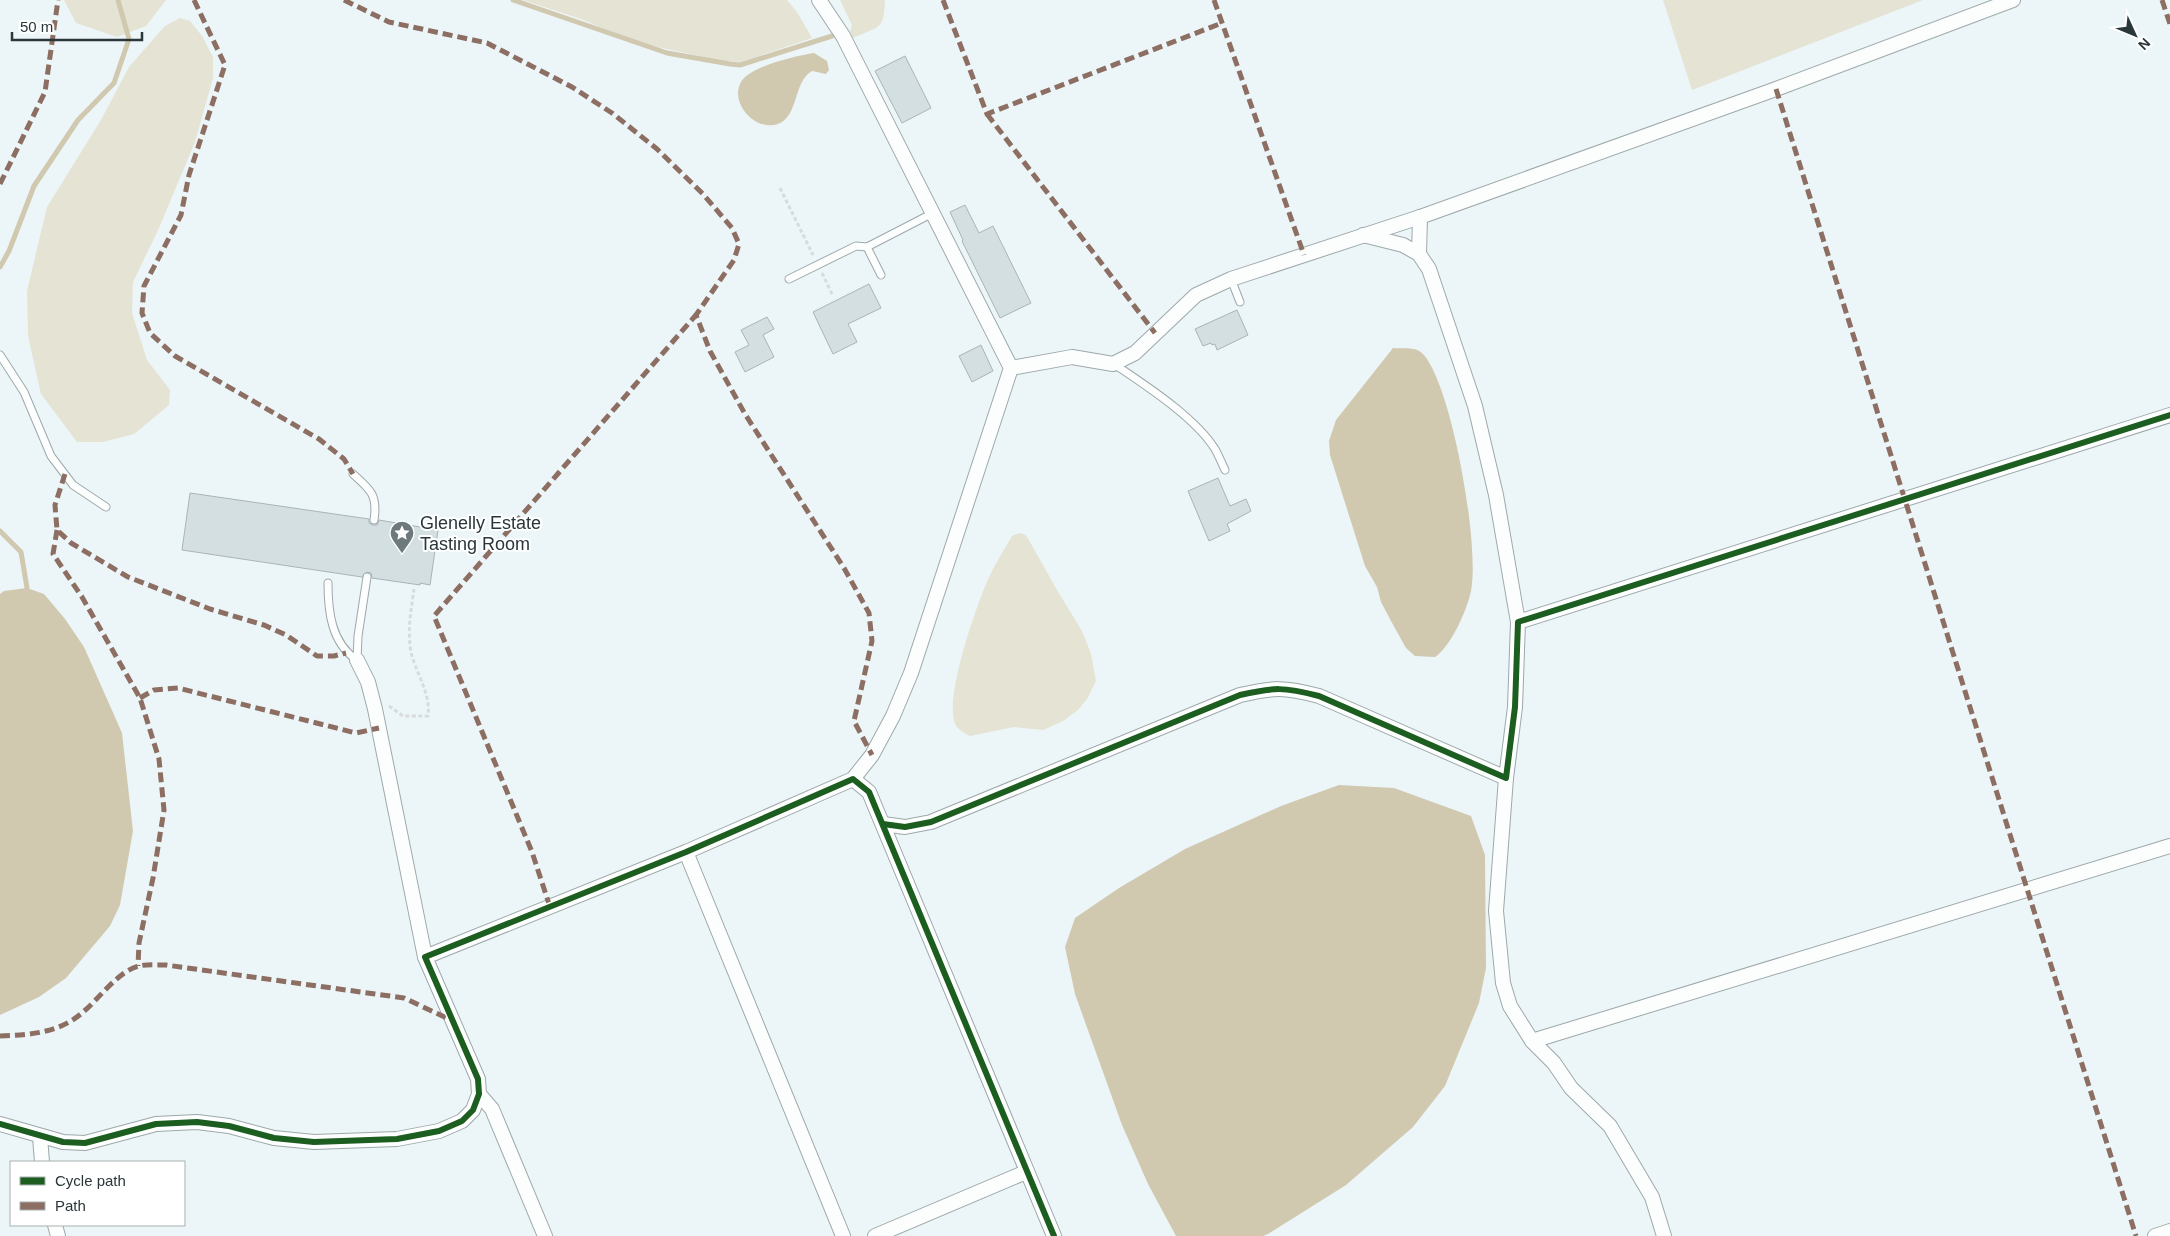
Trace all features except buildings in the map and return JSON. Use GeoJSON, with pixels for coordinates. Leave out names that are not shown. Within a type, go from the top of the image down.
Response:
{"type":"FeatureCollection","features":[{"type":"Feature","properties":{"kind":"street"},"geometry":{"type":"LineString","coordinates":[[425,957],[686,852],[853,779],[872,755],[893,716],[911,673],[1011,368],[843,36],[819,0]]}},
{"type":"Feature","properties":{"kind":"street"},"geometry":{"type":"LineString","coordinates":[[1011,368],[1072,357],[1113,364],[1135,353],[1196,295],[1231,279],[1420,216],[1776,89],[2013,0]]}},
{"type":"Feature","properties":{"kind":"street"},"geometry":{"type":"LineString","coordinates":[[1419,254],[1420,216]]}},
{"type":"Feature","properties":{"kind":"street"},"geometry":{"type":"LineString","coordinates":[[1362,235],[1403,245],[1419,254],[1429,269],[1475,406],[1496,495],[1518,622],[1515,707],[1506,778],[1496,910],[1503,983],[1510,1006],[1532,1041],[1554,1063],[1571,1088],[1610,1126],[1652,1197],[1664,1236]]}},
{"type":"Feature","properties":{"kind":"street"},"geometry":{"type":"LineString","coordinates":[[1518,622],[2170,415]]}},
{"type":"Feature","properties":{"kind":"street"},"geometry":{"type":"LineString","coordinates":[[0,1124],[40,1137],[64,1142],[85,1143],[156,1124],[197,1122],[229,1126],[274,1138],[314,1142],[397,1139],[439,1131],[462,1121],[473,1110],[479,1094],[478,1079],[425,957],[375,709],[368,682],[357,660]]}},
{"type":"Feature","properties":{"kind":"street"},"geometry":{"type":"LineString","coordinates":[[883,824],[905,827],[931,822],[1240,695],[1267,689],[1289,688],[1319,696],[1506,778]]}},
{"type":"Feature","properties":{"kind":"street"},"geometry":{"type":"LineString","coordinates":[[853,779],[869,792],[1054,1236]]}},
{"type":"Feature","properties":{"kind":"street"},"geometry":{"type":"LineString","coordinates":[[1532,1041],[2170,846]]}},
{"type":"Feature","properties":{"kind":"street"},"geometry":{"type":"LineString","coordinates":[[686,852],[843,1236]]}},
{"type":"Feature","properties":{"kind":"street"},"geometry":{"type":"LineString","coordinates":[[479,1094],[492,1109],[545,1236]]}},
{"type":"Feature","properties":{"kind":"street"},"geometry":{"type":"LineString","coordinates":[[40,1137],[42,1161]]}},
{"type":"Feature","properties":{"kind":"street"},"geometry":{"type":"LineString","coordinates":[[876,1236],[1026,1172]]}},
{"type":"Feature","properties":{"kind":"street"},"geometry":{"type":"LineString","coordinates":[[2155,1236],[2170,1231]]}},
{"type":"Feature","properties":{"kind":"lane"},"geometry":{"type":"LineString","coordinates":[[789,279],[856,246],[867,247],[933,213]]}},
{"type":"Feature","properties":{"kind":"lane"},"geometry":{"type":"LineString","coordinates":[[867,247],[881,275]]}},
{"type":"Feature","properties":{"kind":"lane"},"geometry":{"type":"LineString","coordinates":[[1231,279],[1240,302]]}},
{"type":"Feature","properties":{"kind":"lane"},"geometry":{"type":"LineString","coordinates":[[0,355],[24,392],[51,456],[72,485],[106,507]]}},
{"type":"Feature","properties":{"kind":"lane"},"geometry":{"type":"LineString","coordinates":[[1113,364],[1146,385],[1190,422],[1215,449],[1226,470]]}},
{"type":"Feature","properties":{"kind":"lane"},"geometry":{"type":"LineString","coordinates":[[353,474],[372,491],[376,507],[374,520]]}},
{"type":"Feature","properties":{"kind":"lane"},"geometry":{"type":"LineString","coordinates":[[357,660],[358,636],[367,577]]}},
{"type":"Feature","properties":{"kind":"lane"},"geometry":{"type":"LineString","coordinates":[[328,583],[328,609],[335,633],[346,653],[357,660]]}},
{"type":"Feature","properties":{"kind":"path"},"geometry":{"type":"LineString","coordinates":[[780,188],[815,258]]}},
{"type":"Feature","properties":{"kind":"path"},"geometry":{"type":"LineString","coordinates":[[821,271],[832,294]]}},
{"type":"Feature","properties":{"kind":"path"},"geometry":{"type":"LineString","coordinates":[[403,716],[428,716],[430,705],[412,654],[408,629],[414,589]]}},
{"type":"Feature","properties":{"kind":"shaded area"},"geometry":{"type":"Polygon","coordinates":[[[64,0],[166,0],[146,26],[117,37],[76,23],[64,0]]]}},
{"type":"Feature","properties":{"kind":"shaded area"},"geometry":{"type":"Polygon","coordinates":[[[523,0],[787,0],[797,12],[812,38],[741,62],[722,61],[635,42],[581,19],[523,0]]]}},
{"type":"Feature","properties":{"kind":"shaded area"},"geometry":{"type":"Polygon","coordinates":[[[840,0],[885,0],[881,22],[874,29],[853,38],[850,32],[852,25],[840,0]]]}},
{"type":"Feature","properties":{"kind":"shaded area"},"geometry":{"type":"Polygon","coordinates":[[[1663,0],[1923,0],[1692,90],[1663,0]]]}},
{"type":"Feature","properties":{"kind":"shaded area"},"geometry":{"type":"Polygon","coordinates":[[[180,18],[190,21],[202,36],[213,57],[213,78],[195,142],[159,228],[133,282],[132,313],[147,360],[170,390],[169,405],[134,434],[103,442],[77,442],[41,394],[28,336],[27,291],[47,207],[101,120],[129,67],[165,26],[180,18]]]}},
{"type":"Feature","properties":{"kind":"shaded area"},"geometry":{"type":"Polygon","coordinates":[[[814,53],[827,61],[829,70],[826,74],[812,71],[806,76],[798,90],[790,114],[785,120],[778,124],[761,124],[747,114],[739,99],[738,90],[746,76],[774,63],[814,53]]]}},
{"type":"Feature","properties":{"kind":"shaded area"},"geometry":{"type":"Polygon","coordinates":[[[1393,348],[1419,351],[1433,370],[1444,397],[1454,432],[1468,508],[1473,574],[1470,595],[1465,611],[1452,638],[1435,657],[1415,656],[1406,648],[1381,602],[1377,587],[1365,566],[1330,455],[1329,441],[1336,420],[1393,348]]]}},
{"type":"Feature","properties":{"kind":"shaded area"},"geometry":{"type":"Polygon","coordinates":[[[1019,533],[1026,535],[1082,631],[1091,654],[1096,681],[1087,699],[1078,710],[1063,721],[1043,730],[1014,727],[970,736],[957,727],[953,716],[953,699],[962,657],[968,634],[989,578],[1012,536],[1019,533]]]}},
{"type":"Feature","properties":{"kind":"shaded area"},"geometry":{"type":"Polygon","coordinates":[[[27,588],[44,594],[65,619],[84,647],[122,733],[133,831],[120,905],[110,926],[66,978],[39,997],[0,1015],[0,594],[4,591],[27,588]]]}},
{"type":"Feature","properties":{"kind":"shaded area"},"geometry":{"type":"Polygon","coordinates":[[[1339,785],[1394,788],[1471,816],[1485,855],[1486,968],[1479,1003],[1445,1086],[1413,1127],[1346,1185],[1263,1236],[1176,1236],[1148,1184],[1122,1125],[1075,994],[1065,947],[1075,918],[1119,888],[1185,849],[1281,806],[1339,785]]]}},
{"type":"Feature","properties":{"kind":"waterway"},"geometry":{"type":"LineString","coordinates":[[0,267],[9,251],[34,186],[78,120],[114,83],[129,39],[118,0]]}},
{"type":"Feature","properties":{"kind":"waterway"},"geometry":{"type":"LineString","coordinates":[[513,0],[667,53],[730,64],[740,65],[832,36]]}},
{"type":"Feature","properties":{"kind":"waterway"},"geometry":{"type":"LineString","coordinates":[[0,531],[21,552],[27,588]]}},
{"type":"Feature","properties":{"kind":"marked path"},"geometry":{"type":"LineString","coordinates":[[0,184],[45,92],[58,0]]}},
{"type":"Feature","properties":{"kind":"marked path"},"geometry":{"type":"LineString","coordinates":[[194,0],[225,65],[189,175],[181,215],[144,286],[142,313],[150,333],[175,356],[319,439],[344,459],[353,474]]}},
{"type":"Feature","properties":{"kind":"marked path"},"geometry":{"type":"LineString","coordinates":[[344,0],[389,22],[487,43],[572,87],[612,113],[657,149],[703,194],[732,228],[739,244],[734,260],[696,315],[710,351],[745,414],[844,568],[869,613],[872,641],[854,721],[872,755]]}},
{"type":"Feature","properties":{"kind":"marked path"},"geometry":{"type":"LineString","coordinates":[[943,0],[987,114],[1222,23]]}},
{"type":"Feature","properties":{"kind":"marked path"},"geometry":{"type":"LineString","coordinates":[[1214,0],[1304,255]]}},
{"type":"Feature","properties":{"kind":"marked path"},"geometry":{"type":"LineString","coordinates":[[2162,0],[2170,24]]}},
{"type":"Feature","properties":{"kind":"marked path"},"geometry":{"type":"LineString","coordinates":[[1776,89],[2136,1236]]}},
{"type":"Feature","properties":{"kind":"marked path"},"geometry":{"type":"LineString","coordinates":[[987,114],[1155,333]]}},
{"type":"Feature","properties":{"kind":"marked path"},"geometry":{"type":"LineString","coordinates":[[550,907],[532,852],[434,616],[696,315]]}},
{"type":"Feature","properties":{"kind":"marked path"},"geometry":{"type":"LineString","coordinates":[[65,474],[55,505],[57,530],[71,543],[128,577],[210,609],[264,625],[286,635],[317,656],[334,656],[346,653]]}},
{"type":"Feature","properties":{"kind":"marked path"},"geometry":{"type":"LineString","coordinates":[[57,530],[53,554],[82,597],[140,698],[159,759],[164,810],[153,878],[139,943],[138,966]]}},
{"type":"Feature","properties":{"kind":"marked path"},"geometry":{"type":"LineString","coordinates":[[140,698],[154,690],[178,688],[356,733],[379,728]]}},
{"type":"Feature","properties":{"kind":"marked path"},"geometry":{"type":"LineString","coordinates":[[0,1036],[33,1034],[54,1029],[83,1012],[124,973],[139,966],[149,965],[166,965],[404,998],[451,1020]]}},
{"type":"Feature","properties":{"kind":"cycle path"},"geometry":{"type":"LineString","coordinates":[[883,824],[905,827],[931,822],[1240,695],[1271,689],[1297,691],[1319,696],[1506,778],[1515,707],[1518,622],[2170,415]]}},
{"type":"Feature","properties":{"kind":"cycle path"},"geometry":{"type":"LineString","coordinates":[[0,1124],[63,1142],[85,1143],[156,1124],[197,1122],[229,1126],[274,1138],[314,1142],[397,1139],[439,1131],[462,1121],[473,1110],[479,1094],[478,1079],[425,957],[686,852],[853,779],[869,792],[1054,1236]]}},
{"type":"Feature","properties":{"kind":"place","name":"Glenelly Estate Tasting Room"},"geometry":{"type":"Point","coordinates":[402,554]}}]}
